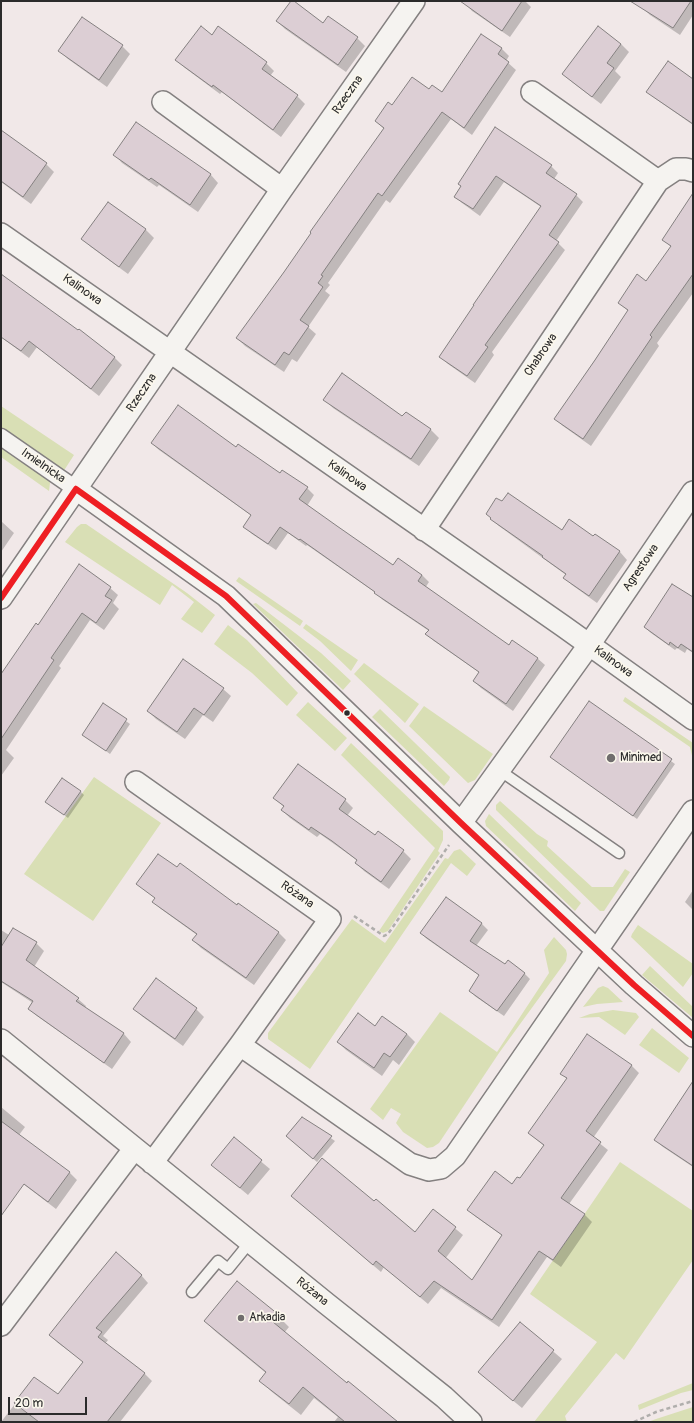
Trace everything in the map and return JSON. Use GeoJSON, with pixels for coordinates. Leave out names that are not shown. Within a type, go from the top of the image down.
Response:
{"type":"FeatureCollection","features":[{"type":"Feature","properties":{"kind":"street","name":"Rzeczna"},"geometry":{"type":"LineString","coordinates":[[1,598],[282,189],[414,1]]}},
{"type":"Feature","properties":{"kind":"street"},"geometry":{"type":"LineString","coordinates":[[532,92],[658,181]]}},
{"type":"Feature","properties":{"kind":"street"},"geometry":{"type":"LineString","coordinates":[[163,102],[282,189]]}},
{"type":"Feature","properties":{"kind":"street","name":"Chabrowa"},"geometry":{"type":"LineString","coordinates":[[424,530],[658,181],[676,169],[693,171]]}},
{"type":"Feature","properties":{"kind":"street","name":"Kalinowa"},"geometry":{"type":"LineString","coordinates":[[1,234],[589,645],[693,720]]}},
{"type":"Feature","properties":{"kind":"street","name":"Imielnicka"},"geometry":{"type":"LineString","coordinates":[[1,437],[226,596],[461,823],[634,985],[693,1036]]}},
{"type":"Feature","properties":{"kind":"street","name":"Agrestowa"},"geometry":{"type":"LineString","coordinates":[[461,823],[589,645],[693,492]]}},
{"type":"Feature","properties":{"kind":"street","name":"Różana"},"geometry":{"type":"LineString","coordinates":[[136,782],[330,919],[240,1045],[152,1163]]}},
{"type":"Feature","properties":{"kind":"street"},"geometry":{"type":"LineString","coordinates":[[240,1045],[410,1164],[429,1170],[445,1166],[456,1156],[693,812]]}},
{"type":"Feature","properties":{"kind":"street","name":"Różana"},"geometry":{"type":"LineString","coordinates":[[1,1040],[134,1149],[444,1397],[471,1422]]}},
{"type":"Feature","properties":{"kind":"street"},"geometry":{"type":"LineString","coordinates":[[1,1325],[134,1149]]}},
{"type":"Feature","properties":{"kind":"lane"},"geometry":{"type":"LineString","coordinates":[[499,770],[620,853]]}},
{"type":"Feature","properties":{"kind":"lane"},"geometry":{"type":"LineString","coordinates":[[192,1292],[218,1261],[228,1269],[250,1242]]}},
{"type":"Feature","properties":{"kind":"path"},"geometry":{"type":"LineString","coordinates":[[352,914],[384,936],[388,934],[451,843]]}},
{"type":"Feature","properties":{"kind":"path"},"geometry":{"type":"LineString","coordinates":[[634,1422],[656,1412],[693,1401]]}},
{"type":"Feature","properties":{"kind":"green space"},"geometry":{"type":"Polygon","coordinates":[[[1,406],[74,455],[63,472],[1,428],[1,406]]]}},
{"type":"Feature","properties":{"kind":"green space"},"geometry":{"type":"Polygon","coordinates":[[[1,444],[48,477],[50,483],[49,491],[1,457],[1,444]]]}},
{"type":"Feature","properties":{"kind":"green space"},"geometry":{"type":"Polygon","coordinates":[[[81,524],[86,524],[187,593],[215,615],[202,633],[181,619],[194,602],[172,585],[160,605],[65,542],[81,524]]]}},
{"type":"Feature","properties":{"kind":"green space"},"geometry":{"type":"Polygon","coordinates":[[[239,577],[303,621],[300,626],[236,581],[239,577]]]}},
{"type":"Feature","properties":{"kind":"green space"},"geometry":{"type":"Polygon","coordinates":[[[256,603],[321,653],[351,681],[343,690],[253,604],[256,603]]]}},
{"type":"Feature","properties":{"kind":"green space"},"geometry":{"type":"Polygon","coordinates":[[[306,624],[358,660],[351,671],[320,641],[303,628],[306,624]]]}},
{"type":"Feature","properties":{"kind":"green space"},"geometry":{"type":"Polygon","coordinates":[[[228,625],[247,640],[298,693],[287,706],[252,673],[214,644],[228,625]]]}},
{"type":"Feature","properties":{"kind":"green space"},"geometry":{"type":"Polygon","coordinates":[[[364,663],[419,704],[405,723],[354,674],[364,663]]]}},
{"type":"Feature","properties":{"kind":"green space"},"geometry":{"type":"Polygon","coordinates":[[[625,697],[693,743],[693,760],[690,747],[623,701],[625,697]]]}},
{"type":"Feature","properties":{"kind":"green space"},"geometry":{"type":"Polygon","coordinates":[[[308,702],[347,738],[335,751],[296,715],[308,702]]]}},
{"type":"Feature","properties":{"kind":"green space"},"geometry":{"type":"Polygon","coordinates":[[[424,706],[493,754],[475,780],[468,783],[409,726],[424,706]]]}},
{"type":"Feature","properties":{"kind":"green space"},"geometry":{"type":"Polygon","coordinates":[[[380,709],[450,777],[444,786],[372,717],[380,709]]]}},
{"type":"Feature","properties":{"kind":"green space"},"geometry":{"type":"Polygon","coordinates":[[[351,743],[443,831],[443,840],[438,851],[440,853],[388,931],[383,933],[379,931],[435,848],[341,755],[351,743]]]}},
{"type":"Feature","properties":{"kind":"green space"},"geometry":{"type":"Polygon","coordinates":[[[94,777],[161,823],[93,921],[24,874],[94,777]]]}},
{"type":"Feature","properties":{"kind":"green space"},"geometry":{"type":"Polygon","coordinates":[[[500,801],[537,834],[548,841],[547,846],[592,887],[613,887],[625,869],[630,872],[604,911],[600,911],[496,810],[496,805],[500,801]]]}},
{"type":"Feature","properties":{"kind":"green space"},"geometry":{"type":"Polygon","coordinates":[[[489,814],[581,903],[575,911],[486,826],[485,821],[489,814]]]}},
{"type":"Feature","properties":{"kind":"green space"},"geometry":{"type":"Polygon","coordinates":[[[460,849],[476,864],[467,876],[451,863],[310,1069],[268,1039],[268,1033],[352,919],[385,943],[445,858],[448,859],[454,851],[460,849]]]}},
{"type":"Feature","properties":{"kind":"green space"},"geometry":{"type":"Polygon","coordinates":[[[638,925],[693,964],[693,973],[683,987],[631,937],[638,925]]]}},
{"type":"Feature","properties":{"kind":"green space"},"geometry":{"type":"Polygon","coordinates":[[[554,937],[566,950],[566,961],[499,1053],[439,1143],[433,1147],[427,1148],[403,1132],[396,1123],[401,1114],[391,1108],[383,1120],[370,1109],[440,1012],[497,1052],[549,973],[544,950],[554,937]]]}},
{"type":"Feature","properties":{"kind":"green space"},"geometry":{"type":"Polygon","coordinates":[[[650,966],[693,1007],[693,1018],[642,975],[650,966]]]}},
{"type":"Feature","properties":{"kind":"green space"},"geometry":{"type":"Polygon","coordinates":[[[603,986],[608,988],[623,1002],[597,1004],[583,1007],[598,988],[603,986]]]}},
{"type":"Feature","properties":{"kind":"green space"},"geometry":{"type":"Polygon","coordinates":[[[613,1010],[636,1013],[639,1017],[625,1035],[599,1017],[579,1018],[590,1014],[613,1010]]]}},
{"type":"Feature","properties":{"kind":"green space"},"geometry":{"type":"Polygon","coordinates":[[[652,1028],[689,1058],[679,1073],[639,1045],[652,1028]]]}},
{"type":"Feature","properties":{"kind":"green space"},"geometry":{"type":"Polygon","coordinates":[[[620,1162],[693,1211],[693,1260],[624,1360],[616,1353],[565,1416],[567,1422],[534,1422],[597,1342],[530,1294],[620,1162]]]}},
{"type":"Feature","properties":{"kind":"green space"},"geometry":{"type":"Polygon","coordinates":[[[693,1383],[693,1390],[681,1393],[639,1410],[638,1405],[693,1383]]]}},
{"type":"Feature","properties":{"kind":"green space"},"geometry":{"type":"Polygon","coordinates":[[[693,1407],[693,1422],[648,1422],[656,1419],[693,1407]]]}},
{"type":"Feature","properties":{"kind":"building"},"geometry":{"type":"Polygon","coordinates":[[[291,1],[294,1],[323,23],[328,16],[358,37],[338,65],[276,21],[291,1]]]}},
{"type":"Feature","properties":{"kind":"building"},"geometry":{"type":"Polygon","coordinates":[[[460,1],[522,1],[502,31],[460,1]]]}},
{"type":"Feature","properties":{"kind":"building"},"geometry":{"type":"Polygon","coordinates":[[[630,1],[691,1],[673,28],[630,1]]]}},
{"type":"Feature","properties":{"kind":"building"},"geometry":{"type":"Polygon","coordinates":[[[82,17],[123,45],[99,80],[58,51],[82,17]]]}},
{"type":"Feature","properties":{"kind":"building"},"geometry":{"type":"Polygon","coordinates":[[[201,26],[212,35],[218,26],[267,62],[262,69],[298,95],[273,130],[213,85],[212,87],[175,60],[201,26]]]}},
{"type":"Feature","properties":{"kind":"building"},"geometry":{"type":"Polygon","coordinates":[[[598,26],[621,44],[607,63],[614,68],[592,97],[562,74],[598,26]]]}},
{"type":"Feature","properties":{"kind":"building"},"geometry":{"type":"Polygon","coordinates":[[[481,34],[502,48],[498,54],[509,62],[464,128],[442,112],[382,196],[378,193],[321,275],[323,276],[318,283],[323,287],[300,320],[309,326],[289,355],[284,352],[275,365],[236,338],[284,272],[311,233],[310,232],[384,128],[375,121],[388,102],[392,105],[412,77],[429,89],[432,85],[442,92],[481,34]]]}},
{"type":"Feature","properties":{"kind":"building"},"geometry":{"type":"Polygon","coordinates":[[[668,61],[693,79],[693,124],[646,92],[668,61]]]}},
{"type":"Feature","properties":{"kind":"building"},"geometry":{"type":"Polygon","coordinates":[[[136,122],[211,174],[190,205],[151,178],[149,180],[113,155],[136,122]]]}},
{"type":"Feature","properties":{"kind":"building"},"geometry":{"type":"Polygon","coordinates":[[[495,127],[552,165],[546,173],[577,194],[549,235],[559,242],[485,345],[488,347],[467,376],[439,357],[541,206],[496,176],[473,209],[454,197],[461,186],[458,184],[495,127]]]}},
{"type":"Feature","properties":{"kind":"building"},"geometry":{"type":"Polygon","coordinates":[[[1,130],[47,163],[23,197],[1,181],[1,130]]]}},
{"type":"Feature","properties":{"kind":"building"},"geometry":{"type":"Polygon","coordinates":[[[693,193],[693,274],[650,335],[652,337],[583,439],[554,419],[628,310],[618,303],[637,274],[646,281],[671,246],[662,240],[693,193]]]}},
{"type":"Feature","properties":{"kind":"building"},"geometry":{"type":"Polygon","coordinates":[[[108,202],[146,229],[119,267],[81,239],[108,202]]]}},
{"type":"Feature","properties":{"kind":"building"},"geometry":{"type":"Polygon","coordinates":[[[1,274],[78,330],[79,329],[115,357],[91,389],[29,341],[21,351],[1,337],[1,274]]]}},
{"type":"Feature","properties":{"kind":"building"},"geometry":{"type":"Polygon","coordinates":[[[342,373],[402,416],[406,412],[431,429],[411,459],[323,400],[342,373]]]}},
{"type":"Feature","properties":{"kind":"building"},"geometry":{"type":"Polygon","coordinates":[[[178,405],[236,447],[238,444],[280,473],[282,470],[308,487],[299,499],[393,565],[398,558],[422,575],[418,581],[509,645],[512,640],[538,658],[506,704],[473,681],[479,672],[425,634],[429,630],[374,593],[375,592],[300,539],[299,540],[280,527],[268,544],[243,527],[251,515],[151,443],[178,405]]]}},
{"type":"Feature","properties":{"kind":"building"},"geometry":{"type":"Polygon","coordinates":[[[508,493],[562,530],[569,519],[593,536],[595,534],[620,551],[589,596],[563,578],[566,574],[490,519],[491,518],[486,514],[496,498],[502,501],[508,493]]]}},
{"type":"Feature","properties":{"kind":"building"},"geometry":{"type":"Polygon","coordinates":[[[79,564],[111,587],[105,596],[112,600],[96,623],[82,613],[51,658],[54,660],[1,739],[1,674],[36,623],[38,625],[79,564]]]}},
{"type":"Feature","properties":{"kind":"building"},"geometry":{"type":"Polygon","coordinates":[[[672,584],[693,597],[693,652],[681,644],[678,648],[670,642],[669,645],[644,627],[672,584]]]}},
{"type":"Feature","properties":{"kind":"building"},"geometry":{"type":"Polygon","coordinates":[[[183,659],[224,688],[204,715],[194,708],[177,732],[147,711],[183,659]]]}},
{"type":"Feature","properties":{"kind":"building","name":"Minimed"},"geometry":{"type":"Polygon","coordinates":[[[589,701],[672,759],[633,816],[550,757],[589,701]]]}},
{"type":"Feature","properties":{"kind":"building"},"geometry":{"type":"Polygon","coordinates":[[[103,703],[127,719],[106,751],[82,735],[103,703]]]}},
{"type":"Feature","properties":{"kind":"building"},"geometry":{"type":"Polygon","coordinates":[[[298,764],[346,799],[339,809],[375,835],[378,831],[404,850],[381,882],[355,863],[357,860],[332,841],[311,827],[309,830],[281,810],[284,806],[273,798],[298,764]]]}},
{"type":"Feature","properties":{"kind":"building"},"geometry":{"type":"Polygon","coordinates":[[[62,778],[81,791],[64,815],[45,802],[62,778]]]}},
{"type":"Feature","properties":{"kind":"building"},"geometry":{"type":"Polygon","coordinates":[[[158,854],[177,867],[180,863],[237,905],[238,903],[279,932],[246,978],[192,940],[197,934],[152,902],[155,898],[136,884],[158,854]]]}},
{"type":"Feature","properties":{"kind":"building"},"geometry":{"type":"Polygon","coordinates":[[[446,897],[482,923],[470,941],[505,964],[508,960],[525,973],[497,1011],[469,991],[479,975],[420,933],[446,897]]]}},
{"type":"Feature","properties":{"kind":"building"},"geometry":{"type":"Polygon","coordinates":[[[13,928],[37,942],[26,960],[79,998],[76,1001],[124,1033],[104,1063],[28,1009],[33,1001],[1,981],[1,947],[13,928]]]}},
{"type":"Feature","properties":{"kind":"building"},"geometry":{"type":"Polygon","coordinates":[[[156,978],[197,1008],[175,1039],[133,1009],[156,978]]]}},
{"type":"Feature","properties":{"kind":"building"},"geometry":{"type":"Polygon","coordinates":[[[358,1013],[375,1026],[382,1016],[407,1034],[390,1057],[384,1053],[374,1068],[337,1042],[358,1013]]]}},
{"type":"Feature","properties":{"kind":"building"},"geometry":{"type":"Polygon","coordinates":[[[587,1034],[632,1065],[586,1131],[601,1142],[561,1198],[585,1214],[553,1260],[539,1251],[492,1320],[434,1281],[420,1297],[376,1261],[373,1265],[291,1196],[322,1158],[374,1201],[376,1199],[415,1232],[433,1209],[456,1227],[438,1251],[472,1280],[502,1235],[467,1210],[495,1171],[512,1184],[517,1177],[520,1178],[544,1145],[528,1133],[567,1078],[560,1074],[587,1034]]]}},
{"type":"Feature","properties":{"kind":"building"},"geometry":{"type":"Polygon","coordinates":[[[693,1081],[693,1166],[654,1140],[693,1081]]]}},
{"type":"Feature","properties":{"kind":"building"},"geometry":{"type":"Polygon","coordinates":[[[302,1117],[332,1136],[313,1159],[286,1136],[302,1117]]]}},
{"type":"Feature","properties":{"kind":"building"},"geometry":{"type":"Polygon","coordinates":[[[1,1121],[70,1172],[48,1202],[24,1184],[1,1216],[1,1121]]]}},
{"type":"Feature","properties":{"kind":"building"},"geometry":{"type":"Polygon","coordinates":[[[234,1137],[262,1160],[240,1188],[211,1165],[234,1137]]]}},
{"type":"Feature","properties":{"kind":"building"},"geometry":{"type":"Polygon","coordinates":[[[116,1252],[142,1275],[96,1328],[102,1332],[98,1337],[145,1373],[107,1422],[39,1422],[14,1403],[34,1377],[58,1394],[83,1362],[49,1335],[116,1252]]]}},
{"type":"Feature","properties":{"kind":"building"},"geometry":{"type":"Polygon","coordinates":[[[237,1281],[279,1315],[273,1322],[347,1383],[348,1381],[398,1422],[345,1422],[303,1387],[289,1404],[259,1381],[266,1372],[204,1321],[237,1281]]]}},
{"type":"Feature","properties":{"kind":"building"},"geometry":{"type":"Polygon","coordinates":[[[520,1322],[554,1350],[513,1401],[478,1372],[520,1322]]]}},
{"type":"Feature","properties":{"kind":"transit line"},"geometry":{"type":"LineString","coordinates":[[76,489],[226,596],[461,823],[634,985],[693,1036]]}},
{"type":"Feature","properties":{"kind":"transit line"},"geometry":{"type":"LineString","coordinates":[[1,598],[76,489]]}},
{"type":"Feature","properties":{"kind":"place","name":"Minimed"},"geometry":{"type":"Point","coordinates":[611,758]}},
{"type":"Feature","properties":{"kind":"place","name":"Arkadia"},"geometry":{"type":"Point","coordinates":[241,1318]}}]}
